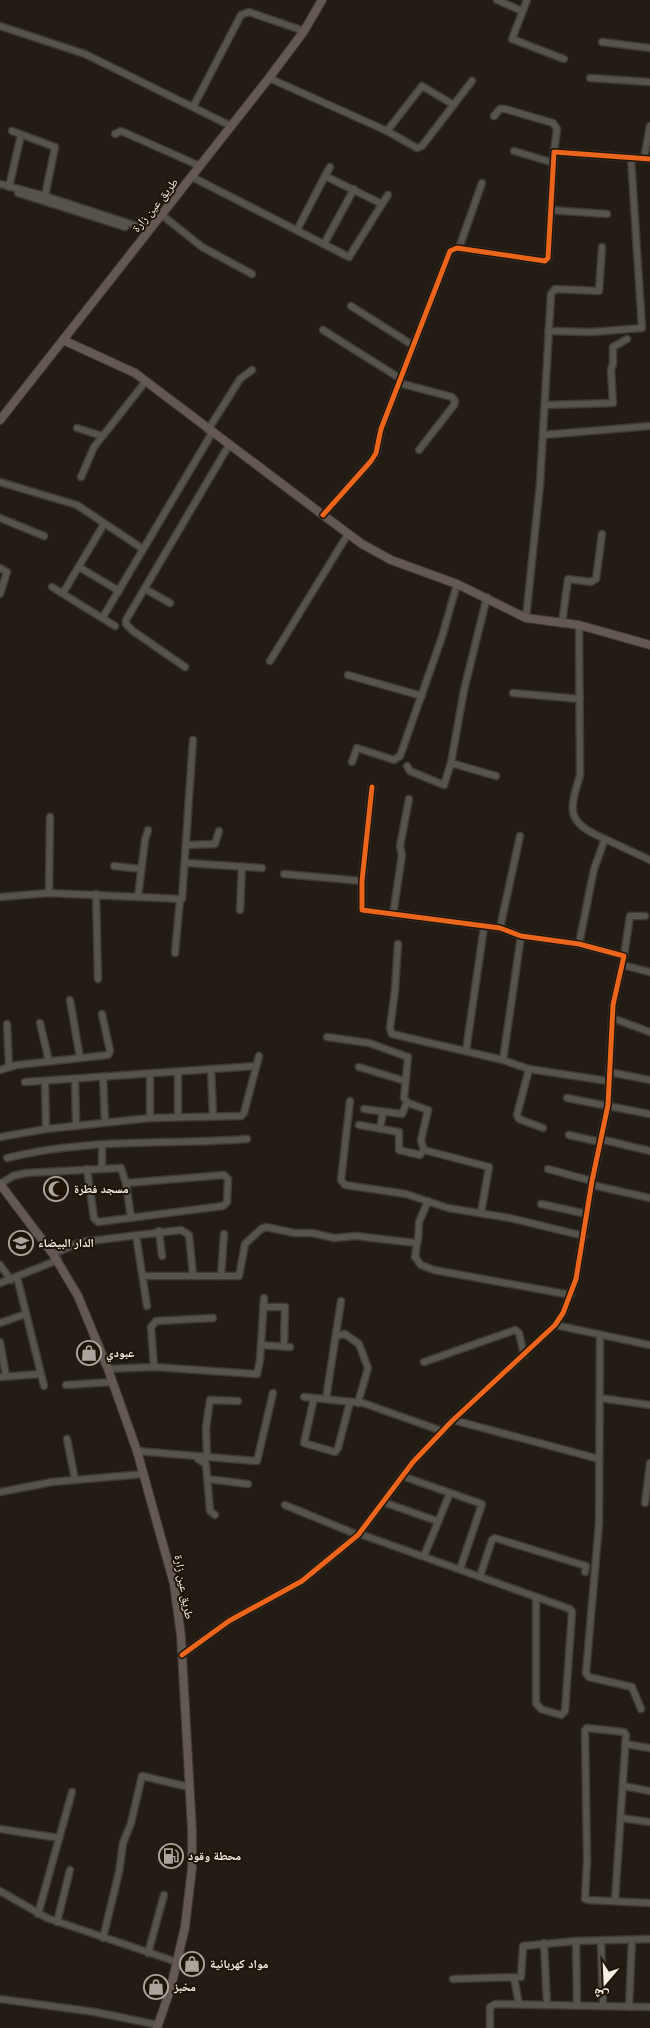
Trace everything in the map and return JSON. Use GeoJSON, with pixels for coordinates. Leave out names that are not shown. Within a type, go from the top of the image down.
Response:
{"type":"FeatureCollection","features":[{"type":"Feature","properties":{"kind":"main road","name":"طريق عين زارة"},"geometry":{"type":"LineString","coordinates":[[0,420],[269,78],[304,31],[322,0]]}},
{"type":"Feature","properties":{"kind":"main road"},"geometry":{"type":"LineString","coordinates":[[63,340],[125,368],[146,381],[210,432],[323,516],[348,534],[391,560],[457,584],[487,597],[526,618],[579,626],[650,644]]}},
{"type":"Feature","properties":{"kind":"main road","name":"طريق عين زارة"},"geometry":{"type":"LineString","coordinates":[[0,1184],[55,1257],[78,1296],[108,1369],[137,1451],[171,1571],[178,1610],[182,1654],[192,1830],[191,1883],[188,1912],[177,1962],[157,2027]]}},
{"type":"Feature","properties":{"kind":"street"},"geometry":{"type":"LineString","coordinates":[[497,0],[522,11]]}},
{"type":"Feature","properties":{"kind":"street"},"geometry":{"type":"LineString","coordinates":[[527,0],[512,37],[513,40],[564,59]]}},
{"type":"Feature","properties":{"kind":"street"},"geometry":{"type":"LineString","coordinates":[[194,107],[240,15],[249,12],[304,31]]}},
{"type":"Feature","properties":{"kind":"street"},"geometry":{"type":"LineString","coordinates":[[0,26],[85,54],[232,126]]}},
{"type":"Feature","properties":{"kind":"street"},"geometry":{"type":"LineString","coordinates":[[602,42],[650,48]]}},
{"type":"Feature","properties":{"kind":"street"},"geometry":{"type":"LineString","coordinates":[[269,78],[387,131],[413,147],[420,148],[472,81]]}},
{"type":"Feature","properties":{"kind":"street"},"geometry":{"type":"LineString","coordinates":[[590,78],[650,82]]}},
{"type":"Feature","properties":{"kind":"street"},"geometry":{"type":"LineString","coordinates":[[387,131],[422,86],[454,105]]}},
{"type":"Feature","properties":{"kind":"street"},"geometry":{"type":"LineString","coordinates":[[323,516],[376,453],[381,429],[450,251],[459,248],[545,261],[548,258],[556,129],[553,124],[506,109],[500,109],[494,116]]}},
{"type":"Feature","properties":{"kind":"street"},"geometry":{"type":"LineString","coordinates":[[554,152],[647,159],[650,126]]}},
{"type":"Feature","properties":{"kind":"street"},"geometry":{"type":"LineString","coordinates":[[12,131],[55,148],[44,196]]}},
{"type":"Feature","properties":{"kind":"street"},"geometry":{"type":"LineString","coordinates":[[115,134],[121,131],[200,166]]}},
{"type":"Feature","properties":{"kind":"street"},"geometry":{"type":"LineString","coordinates":[[9,187],[21,135]]}},
{"type":"Feature","properties":{"kind":"street"},"geometry":{"type":"LineString","coordinates":[[514,151],[554,163]]}},
{"type":"Feature","properties":{"kind":"street"},"geometry":{"type":"LineString","coordinates":[[548,331],[592,332],[642,328],[631,158]]}},
{"type":"Feature","properties":{"kind":"street"},"geometry":{"type":"LineString","coordinates":[[297,230],[330,167]]}},
{"type":"Feature","properties":{"kind":"street"},"geometry":{"type":"LineString","coordinates":[[325,176],[382,204]]}},
{"type":"Feature","properties":{"kind":"street"},"geometry":{"type":"LineString","coordinates":[[192,178],[350,256],[388,195]]}},
{"type":"Feature","properties":{"kind":"street"},"geometry":{"type":"LineString","coordinates":[[459,248],[482,183]]}},
{"type":"Feature","properties":{"kind":"street"},"geometry":{"type":"LineString","coordinates":[[0,184],[44,196],[149,230]]}},
{"type":"Feature","properties":{"kind":"street"},"geometry":{"type":"LineString","coordinates":[[0,188],[129,228],[138,227]]}},
{"type":"Feature","properties":{"kind":"street"},"geometry":{"type":"LineString","coordinates":[[324,244],[354,189]]}},
{"type":"Feature","properties":{"kind":"street"},"geometry":{"type":"LineString","coordinates":[[550,210],[607,214]]}},
{"type":"Feature","properties":{"kind":"street"},"geometry":{"type":"LineString","coordinates":[[162,215],[202,247],[252,274]]}},
{"type":"Feature","properties":{"kind":"street"},"geometry":{"type":"LineString","coordinates":[[526,618],[543,435],[548,331],[553,290],[599,291],[602,246]]}},
{"type":"Feature","properties":{"kind":"street"},"geometry":{"type":"LineString","coordinates":[[351,306],[414,346]]}},
{"type":"Feature","properties":{"kind":"street"},"geometry":{"type":"LineString","coordinates":[[323,330],[400,381],[452,397],[455,401],[418,450]]}},
{"type":"Feature","properties":{"kind":"street"},"geometry":{"type":"LineString","coordinates":[[545,404],[614,403],[611,370],[613,347],[627,339]]}},
{"type":"Feature","properties":{"kind":"street"},"geometry":{"type":"LineString","coordinates":[[103,617],[144,550],[240,379],[252,370]]}},
{"type":"Feature","properties":{"kind":"street"},"geometry":{"type":"LineString","coordinates":[[81,477],[90,453],[146,381]]}},
{"type":"Feature","properties":{"kind":"street"},"geometry":{"type":"LineString","coordinates":[[543,435],[650,426]]}},
{"type":"Feature","properties":{"kind":"street"},"geometry":{"type":"LineString","coordinates":[[77,428],[102,436]]}},
{"type":"Feature","properties":{"kind":"street"},"geometry":{"type":"LineString","coordinates":[[185,667],[132,631],[126,624],[126,618],[229,445]]}},
{"type":"Feature","properties":{"kind":"street"},"geometry":{"type":"LineString","coordinates":[[0,482],[77,505],[144,550]]}},
{"type":"Feature","properties":{"kind":"street"},"geometry":{"type":"LineString","coordinates":[[0,518],[44,536]]}},
{"type":"Feature","properties":{"kind":"street"},"geometry":{"type":"LineString","coordinates":[[63,593],[104,524]]}},
{"type":"Feature","properties":{"kind":"street"},"geometry":{"type":"LineString","coordinates":[[270,661],[348,534]]}},
{"type":"Feature","properties":{"kind":"street"},"geometry":{"type":"LineString","coordinates":[[562,623],[568,579],[591,582],[596,579],[602,534]]}},
{"type":"Feature","properties":{"kind":"street"},"geometry":{"type":"LineString","coordinates":[[79,567],[119,591]]}},
{"type":"Feature","properties":{"kind":"street"},"geometry":{"type":"LineString","coordinates":[[0,568],[8,572],[0,594]]}},
{"type":"Feature","properties":{"kind":"street"},"geometry":{"type":"LineString","coordinates":[[352,762],[357,748],[397,759],[402,753],[457,584]]}},
{"type":"Feature","properties":{"kind":"street"},"geometry":{"type":"LineString","coordinates":[[52,587],[115,626]]}},
{"type":"Feature","properties":{"kind":"street"},"geometry":{"type":"LineString","coordinates":[[145,588],[170,603]]}},
{"type":"Feature","properties":{"kind":"street"},"geometry":{"type":"LineString","coordinates":[[407,766],[410,771],[444,784],[451,763],[464,690],[487,597]]}},
{"type":"Feature","properties":{"kind":"street"},"geometry":{"type":"LineString","coordinates":[[579,626],[580,775],[574,788],[573,812],[579,825],[650,860]]}},
{"type":"Feature","properties":{"kind":"street"},"geometry":{"type":"LineString","coordinates":[[348,675],[422,696]]}},
{"type":"Feature","properties":{"kind":"street"},"geometry":{"type":"LineString","coordinates":[[513,693],[580,699]]}},
{"type":"Feature","properties":{"kind":"street"},"geometry":{"type":"LineString","coordinates":[[174,954],[180,899],[184,894],[193,740]]}},
{"type":"Feature","properties":{"kind":"street"},"geometry":{"type":"LineString","coordinates":[[451,763],[496,776]]}},
{"type":"Feature","properties":{"kind":"street"},"geometry":{"type":"LineString","coordinates":[[372,787],[362,881],[362,910],[500,928],[521,936],[579,944],[624,956]]}},
{"type":"Feature","properties":{"kind":"street"},"geometry":{"type":"LineString","coordinates":[[393,915],[402,855],[400,846],[409,799]]}},
{"type":"Feature","properties":{"kind":"street"},"geometry":{"type":"LineString","coordinates":[[49,893],[50,818]]}},
{"type":"Feature","properties":{"kind":"street"},"geometry":{"type":"LineString","coordinates":[[138,897],[148,830]]}},
{"type":"Feature","properties":{"kind":"street"},"geometry":{"type":"LineString","coordinates":[[187,845],[215,844],[219,831]]}},
{"type":"Feature","properties":{"kind":"street"},"geometry":{"type":"LineString","coordinates":[[500,928],[520,836]]}},
{"type":"Feature","properties":{"kind":"street"},"geometry":{"type":"LineString","coordinates":[[579,944],[594,869],[605,839]]}},
{"type":"Feature","properties":{"kind":"street"},"geometry":{"type":"LineString","coordinates":[[186,863],[262,868]]}},
{"type":"Feature","properties":{"kind":"street"},"geometry":{"type":"LineString","coordinates":[[114,866],[141,869]]}},
{"type":"Feature","properties":{"kind":"street"},"geometry":{"type":"LineString","coordinates":[[240,910],[242,867]]}},
{"type":"Feature","properties":{"kind":"street"},"geometry":{"type":"LineString","coordinates":[[284,874],[362,881]]}},
{"type":"Feature","properties":{"kind":"street"},"geometry":{"type":"LineString","coordinates":[[0,897],[49,893],[180,899]]}},
{"type":"Feature","properties":{"kind":"street"},"geometry":{"type":"LineString","coordinates":[[96,894],[98,979]]}},
{"type":"Feature","properties":{"kind":"street"},"geometry":{"type":"LineString","coordinates":[[182,1654],[229,1621],[302,1581],[359,1535],[402,1476],[442,1431],[555,1325],[571,1295],[584,1236],[592,1183],[608,1105],[614,994],[624,956],[630,916],[645,916]]}},
{"type":"Feature","properties":{"kind":"street"},"geometry":{"type":"LineString","coordinates":[[466,1051],[484,927]]}},
{"type":"Feature","properties":{"kind":"street"},"geometry":{"type":"LineString","coordinates":[[503,1060],[521,936]]}},
{"type":"Feature","properties":{"kind":"street"},"geometry":{"type":"LineString","coordinates":[[398,944],[391,1032],[394,1035],[503,1060],[529,1069],[608,1081]]}},
{"type":"Feature","properties":{"kind":"street"},"geometry":{"type":"LineString","coordinates":[[622,965],[650,972]]}},
{"type":"Feature","properties":{"kind":"street"},"geometry":{"type":"LineString","coordinates":[[70,1000],[80,1058]]}},
{"type":"Feature","properties":{"kind":"street"},"geometry":{"type":"LineString","coordinates":[[0,1070],[49,1061],[106,1056],[110,1053],[102,1014]]}},
{"type":"Feature","properties":{"kind":"street"},"geometry":{"type":"LineString","coordinates":[[612,1018],[650,1032]]}},
{"type":"Feature","properties":{"kind":"street"},"geometry":{"type":"LineString","coordinates":[[40,1023],[49,1061]]}},
{"type":"Feature","properties":{"kind":"street"},"geometry":{"type":"LineString","coordinates":[[7,1024],[9,1067]]}},
{"type":"Feature","properties":{"kind":"street"},"geometry":{"type":"LineString","coordinates":[[327,1037],[369,1043],[405,1055],[408,1059],[404,1081],[404,1098],[407,1102],[428,1110],[421,1140],[424,1150]]}},
{"type":"Feature","properties":{"kind":"street"},"geometry":{"type":"LineString","coordinates":[[0,1137],[104,1122],[150,1118],[243,1115],[259,1056]]}},
{"type":"Feature","properties":{"kind":"street"},"geometry":{"type":"LineString","coordinates":[[26,1082],[256,1066]]}},
{"type":"Feature","properties":{"kind":"street"},"geometry":{"type":"LineString","coordinates":[[359,1067],[404,1081]]}},
{"type":"Feature","properties":{"kind":"street"},"geometry":{"type":"LineString","coordinates":[[211,1069],[213,1116]]}},
{"type":"Feature","properties":{"kind":"street"},"geometry":{"type":"LineString","coordinates":[[529,1069],[517,1115],[520,1119],[543,1128]]}},
{"type":"Feature","properties":{"kind":"street"},"geometry":{"type":"LineString","coordinates":[[178,1072],[178,1117]]}},
{"type":"Feature","properties":{"kind":"street"},"geometry":{"type":"LineString","coordinates":[[609,1072],[650,1080]]}},
{"type":"Feature","properties":{"kind":"street"},"geometry":{"type":"LineString","coordinates":[[150,1074],[150,1118]]}},
{"type":"Feature","properties":{"kind":"street"},"geometry":{"type":"LineString","coordinates":[[103,1077],[104,1122]]}},
{"type":"Feature","properties":{"kind":"street"},"geometry":{"type":"LineString","coordinates":[[75,1079],[76,1126]]}},
{"type":"Feature","properties":{"kind":"street"},"geometry":{"type":"LineString","coordinates":[[45,1081],[46,1129]]}},
{"type":"Feature","properties":{"kind":"street"},"geometry":{"type":"LineString","coordinates":[[567,1098],[650,1114]]}},
{"type":"Feature","properties":{"kind":"street"},"geometry":{"type":"LineString","coordinates":[[350,1101],[342,1183],[349,1186],[406,1194],[448,1208],[481,1213],[584,1236]]}},
{"type":"Feature","properties":{"kind":"street"},"geometry":{"type":"LineString","coordinates":[[364,1109],[402,1114],[407,1102]]}},
{"type":"Feature","properties":{"kind":"street"},"geometry":{"type":"LineString","coordinates":[[380,1129],[383,1112]]}},
{"type":"Feature","properties":{"kind":"street"},"geometry":{"type":"LineString","coordinates":[[358,1125],[400,1132],[399,1150],[420,1155],[424,1150]]}},
{"type":"Feature","properties":{"kind":"street"},"geometry":{"type":"LineString","coordinates":[[569,1135],[650,1151]]}},
{"type":"Feature","properties":{"kind":"street"},"geometry":{"type":"LineString","coordinates":[[7,1158],[44,1150],[129,1142],[198,1143],[247,1139]]}},
{"type":"Feature","properties":{"kind":"street"},"geometry":{"type":"LineString","coordinates":[[102,1146],[102,1168]]}},
{"type":"Feature","properties":{"kind":"street"},"geometry":{"type":"LineString","coordinates":[[424,1150],[489,1167],[481,1213]]}},
{"type":"Feature","properties":{"kind":"street"},"geometry":{"type":"LineString","coordinates":[[0,1184],[19,1174],[121,1168],[126,1183],[131,1218]]}},
{"type":"Feature","properties":{"kind":"street"},"geometry":{"type":"LineString","coordinates":[[88,1169],[95,1221],[223,1206],[227,1202],[228,1179],[224,1175],[126,1183]]}},
{"type":"Feature","properties":{"kind":"street"},"geometry":{"type":"LineString","coordinates":[[548,1169],[650,1198]]}},
{"type":"Feature","properties":{"kind":"street"},"geometry":{"type":"LineString","coordinates":[[428,1201],[419,1222],[415,1257],[421,1265],[434,1270],[571,1295]]}},
{"type":"Feature","properties":{"kind":"street"},"geometry":{"type":"LineString","coordinates":[[541,1204],[587,1214]]}},
{"type":"Feature","properties":{"kind":"street"},"geometry":{"type":"LineString","coordinates":[[143,1276],[240,1275],[246,1244],[261,1229],[266,1227],[334,1238],[356,1236],[417,1243]]}},
{"type":"Feature","properties":{"kind":"street"},"geometry":{"type":"LineString","coordinates":[[0,1283],[14,1279],[81,1242],[159,1231],[180,1230],[188,1232],[193,1275]]}},
{"type":"Feature","properties":{"kind":"street"},"geometry":{"type":"LineString","coordinates":[[159,1231],[162,1256]]}},
{"type":"Feature","properties":{"kind":"street"},"geometry":{"type":"LineString","coordinates":[[221,1276],[224,1234]]}},
{"type":"Feature","properties":{"kind":"street"},"geometry":{"type":"LineString","coordinates":[[136,1235],[147,1306]]}},
{"type":"Feature","properties":{"kind":"street"},"geometry":{"type":"LineString","coordinates":[[0,1265],[14,1279],[26,1314],[44,1386]]}},
{"type":"Feature","properties":{"kind":"street"},"geometry":{"type":"LineString","coordinates":[[108,1369],[154,1367],[257,1374],[264,1298]]}},
{"type":"Feature","properties":{"kind":"street"},"geometry":{"type":"LineString","coordinates":[[326,1399],[341,1301]]}},
{"type":"Feature","properties":{"kind":"street"},"geometry":{"type":"LineString","coordinates":[[261,1345],[287,1346],[285,1307],[263,1307]]}},
{"type":"Feature","properties":{"kind":"street"},"geometry":{"type":"LineString","coordinates":[[0,1323],[26,1314]]}},
{"type":"Feature","properties":{"kind":"street"},"geometry":{"type":"LineString","coordinates":[[154,1367],[151,1328],[153,1323],[156,1321],[213,1318]]}},
{"type":"Feature","properties":{"kind":"street"},"geometry":{"type":"LineString","coordinates":[[555,1325],[650,1345]]}},
{"type":"Feature","properties":{"kind":"street"},"geometry":{"type":"LineString","coordinates":[[424,1362],[515,1330],[519,1333],[524,1355]]}},
{"type":"Feature","properties":{"kind":"street"},"geometry":{"type":"LineString","coordinates":[[336,1336],[345,1334],[357,1342],[368,1368],[358,1403]]}},
{"type":"Feature","properties":{"kind":"street"},"geometry":{"type":"LineString","coordinates":[[600,1335],[599,1532],[586,1673],[589,1677],[632,1687],[642,1709]]}},
{"type":"Feature","properties":{"kind":"street"},"geometry":{"type":"LineString","coordinates":[[0,1342],[3,1377],[41,1374]]}},
{"type":"Feature","properties":{"kind":"street"},"geometry":{"type":"LineString","coordinates":[[66,1385],[112,1382]]}},
{"type":"Feature","properties":{"kind":"street"},"geometry":{"type":"LineString","coordinates":[[137,1451],[256,1461],[273,1393]]}},
{"type":"Feature","properties":{"kind":"street"},"geometry":{"type":"LineString","coordinates":[[304,1397],[358,1403],[442,1431]]}},
{"type":"Feature","properties":{"kind":"street"},"geometry":{"type":"LineString","coordinates":[[314,1398],[304,1443],[335,1452],[338,1448],[350,1402]]}},
{"type":"Feature","properties":{"kind":"street"},"geometry":{"type":"LineString","coordinates":[[600,1398],[650,1405]]}},
{"type":"Feature","properties":{"kind":"street"},"geometry":{"type":"LineString","coordinates":[[207,1458],[206,1428],[210,1400],[238,1401]]}},
{"type":"Feature","properties":{"kind":"street"},"geometry":{"type":"LineString","coordinates":[[453,1420],[599,1459]]}},
{"type":"Feature","properties":{"kind":"street"},"geometry":{"type":"LineString","coordinates":[[67,1439],[76,1480]]}},
{"type":"Feature","properties":{"kind":"street"},"geometry":{"type":"LineString","coordinates":[[194,1457],[205,1462],[210,1511],[215,1515]]}},
{"type":"Feature","properties":{"kind":"street"},"geometry":{"type":"LineString","coordinates":[[645,1503],[650,1463]]}},
{"type":"Feature","properties":{"kind":"street"},"geometry":{"type":"LineString","coordinates":[[0,1492],[76,1480],[144,1474]]}},
{"type":"Feature","properties":{"kind":"street"},"geometry":{"type":"LineString","coordinates":[[402,1476],[477,1501],[482,1506],[460,1569]]}},
{"type":"Feature","properties":{"kind":"street"},"geometry":{"type":"LineString","coordinates":[[208,1479],[248,1484]]}},
{"type":"Feature","properties":{"kind":"street"},"geometry":{"type":"LineString","coordinates":[[424,1556],[450,1493]]}},
{"type":"Feature","properties":{"kind":"street"},"geometry":{"type":"LineString","coordinates":[[383,1502],[437,1521]]}},
{"type":"Feature","properties":{"kind":"street"},"geometry":{"type":"LineString","coordinates":[[286,1505],[359,1535],[424,1556],[570,1609],[572,1612],[565,1711],[561,1715],[541,1709],[536,1704],[536,1597]]}},
{"type":"Feature","properties":{"kind":"street"},"geometry":{"type":"LineString","coordinates":[[480,1576],[492,1540],[495,1538],[586,1566],[585,1572]]}},
{"type":"Feature","properties":{"kind":"street"},"geometry":{"type":"LineString","coordinates":[[615,1901],[623,1786],[624,1732],[587,1728],[585,1730],[587,1861],[584,1898],[615,1901],[650,1903]]}},
{"type":"Feature","properties":{"kind":"street"},"geometry":{"type":"LineString","coordinates":[[625,1744],[650,1748]]}},
{"type":"Feature","properties":{"kind":"street"},"geometry":{"type":"LineString","coordinates":[[102,1938],[119,1872],[123,1843],[131,1823],[142,1776],[189,1787]]}},
{"type":"Feature","properties":{"kind":"street"},"geometry":{"type":"LineString","coordinates":[[623,1786],[650,1791]]}},
{"type":"Feature","properties":{"kind":"street"},"geometry":{"type":"LineString","coordinates":[[38,1914],[72,1792]]}},
{"type":"Feature","properties":{"kind":"street"},"geometry":{"type":"LineString","coordinates":[[621,1818],[650,1822]]}},
{"type":"Feature","properties":{"kind":"street"},"geometry":{"type":"LineString","coordinates":[[0,1829],[59,1838]]}},
{"type":"Feature","properties":{"kind":"street"},"geometry":{"type":"LineString","coordinates":[[57,1922],[70,1870]]}},
{"type":"Feature","properties":{"kind":"street"},"geometry":{"type":"LineString","coordinates":[[0,1891],[38,1914],[57,1922],[177,1962]]}},
{"type":"Feature","properties":{"kind":"street"},"geometry":{"type":"LineString","coordinates":[[148,1953],[164,1895]]}},
{"type":"Feature","properties":{"kind":"street"},"geometry":{"type":"LineString","coordinates":[[629,2007],[632,1940]]}},
{"type":"Feature","properties":{"kind":"street"},"geometry":{"type":"LineString","coordinates":[[454,1978],[514,1978],[523,1975],[523,1946],[576,1941],[650,1940]]}},
{"type":"Feature","properties":{"kind":"street"},"geometry":{"type":"LineString","coordinates":[[576,1941],[578,2006]]}},
{"type":"Feature","properties":{"kind":"street"},"geometry":{"type":"LineString","coordinates":[[601,1941],[603,2006]]}},
{"type":"Feature","properties":{"kind":"street"},"geometry":{"type":"LineString","coordinates":[[544,1943],[547,2005]]}},
{"type":"Feature","properties":{"kind":"street"},"geometry":{"type":"LineString","coordinates":[[514,1978],[519,2004]]}},
{"type":"Feature","properties":{"kind":"street"},"geometry":{"type":"LineString","coordinates":[[0,1998],[86,2011],[157,2027]]}},
{"type":"Feature","properties":{"kind":"street"},"geometry":{"type":"LineString","coordinates":[[490,2028],[492,2005],[650,2007]]}},
{"type":"Feature","properties":{"kind":"cycle path"},"geometry":{"type":"LineString","coordinates":[[323,515],[376,453],[381,429],[450,251],[457,248],[545,261],[548,258],[554,152],[650,159]]}},
{"type":"Feature","properties":{"kind":"cycle path"},"geometry":{"type":"LineString","coordinates":[[182,1655],[229,1621],[302,1581],[358,1535],[413,1462],[452,1421],[555,1325],[563,1313],[576,1279],[592,1181],[608,1105],[613,1005],[624,956],[579,944],[521,936],[500,928],[362,910],[362,881],[372,787]]}},
{"type":"Feature","properties":{"kind":"place","name":"مسجد فطرة"},"geometry":{"type":"Point","coordinates":[56,1189]}},
{"type":"Feature","properties":{"kind":"place","name":"الدار البيضاء"},"geometry":{"type":"Point","coordinates":[21,1243]}},
{"type":"Feature","properties":{"kind":"place","name":"عبودي"},"geometry":{"type":"Point","coordinates":[89,1353]}},
{"type":"Feature","properties":{"kind":"place","name":"محطة وقود"},"geometry":{"type":"Point","coordinates":[171,1856]}},
{"type":"Feature","properties":{"kind":"place","name":"مواد كهربائية"},"geometry":{"type":"Point","coordinates":[192,1964]}},
{"type":"Feature","properties":{"kind":"place","name":"مخبز"},"geometry":{"type":"Point","coordinates":[156,1987]}}]}
